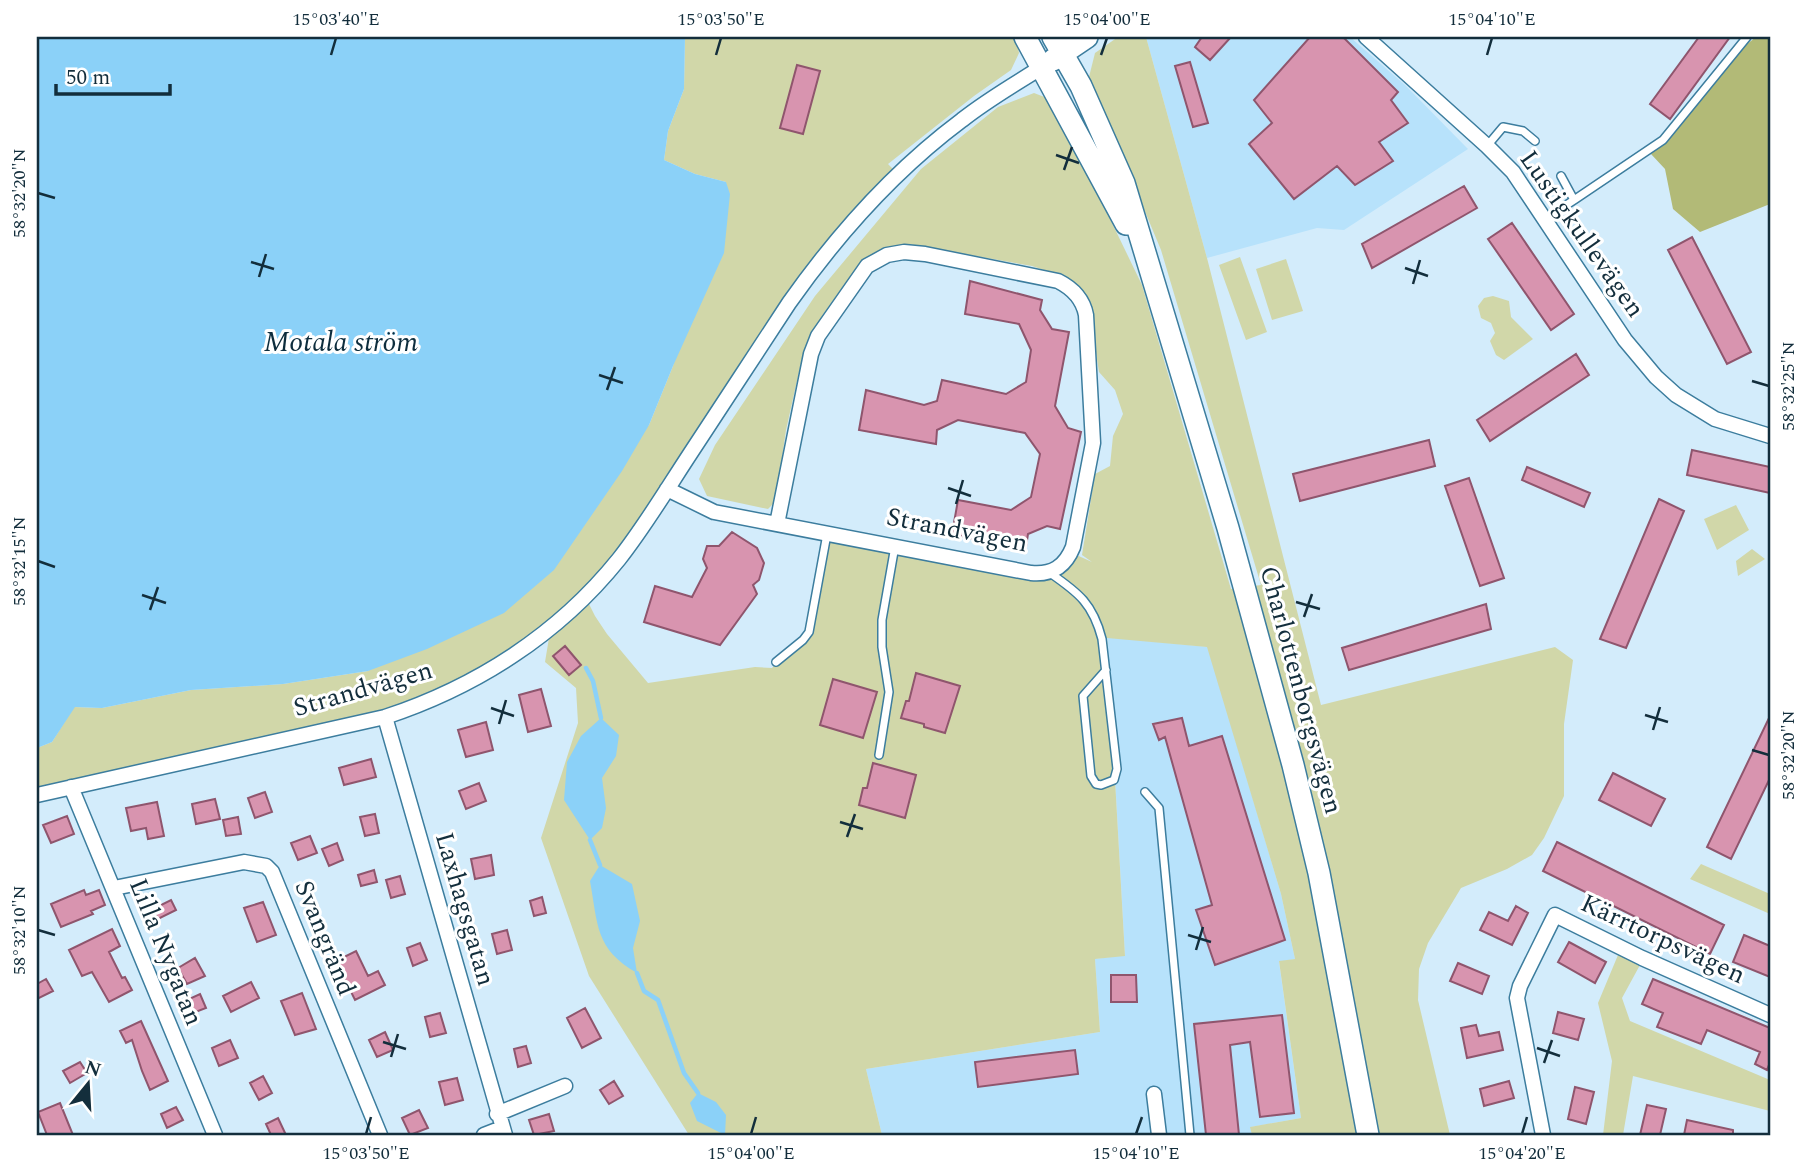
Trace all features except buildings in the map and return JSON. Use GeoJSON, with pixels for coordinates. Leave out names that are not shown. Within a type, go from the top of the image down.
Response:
{"type":"FeatureCollection","features":[{"type":"Feature","properties":{"kind":"main road","name":"Charlottenborgsvägen"},"geometry":{"type":"LineString","coordinates":[[1026,37],[1148,267]]}},
{"type":"Feature","properties":{"kind":"main road","name":"Strandvägen"},"geometry":{"type":"LineString","coordinates":[[1042,67],[1058,45],[1087,37]]}},
{"type":"Feature","properties":{"kind":"main road","name":"Charlottenborgsvägen"},"geometry":{"type":"LineString","coordinates":[[1058,45],[1081,86],[1124,183],[1224,515],[1293,765],[1329,919],[1368,1135]]}},
{"type":"Feature","properties":{"kind":"street","name":"Lustigkullevägen"},"geometry":{"type":"LineString","coordinates":[[1366,37],[1513,172],[1625,340],[1656,377],[1676,395],[1715,419],[1770,436]]}},
{"type":"Feature","properties":{"kind":"street","name":"Strandvägen"},"geometry":{"type":"LineString","coordinates":[[37,795],[385,717],[430,701],[470,682],[508,659],[553,626],[612,568],[638,535],[807,278],[856,220],[941,136],[975,110],[1042,67]]}},
{"type":"Feature","properties":{"kind":"street","name":"Strandvägen"},"geometry":{"type":"LineString","coordinates":[[667,489],[714,512],[1031,573],[1050,573],[1065,561],[1073,547],[1093,443],[1085,307],[1076,293],[1058,281],[926,254],[897,252],[878,258],[867,266],[818,336],[811,354],[777,523]]}},
{"type":"Feature","properties":{"kind":"street","name":"Laxhagsgatan"},"geometry":{"type":"LineString","coordinates":[[385,717],[501,1126]]}},
{"type":"Feature","properties":{"kind":"street","name":"Lilla Nygatan"},"geometry":{"type":"LineString","coordinates":[[71,787],[215,1135]]}},
{"type":"Feature","properties":{"kind":"street","name":"Svangränd"},"geometry":{"type":"LineString","coordinates":[[114,888],[244,862],[266,866],[272,872],[380,1135]]}},
{"type":"Feature","properties":{"kind":"street","name":"Kärrtorpsvägen"},"geometry":{"type":"LineString","coordinates":[[1543,1135],[1517,998],[1520,986],[1555,915],[1642,958],[1770,1015]]}},
{"type":"Feature","properties":{"kind":"street"},"geometry":{"type":"LineString","coordinates":[[484,1135],[565,1086]]}},
{"type":"Feature","properties":{"kind":"street"},"geometry":{"type":"LineString","coordinates":[[1154,1094],[1159,1135]]}},
{"type":"Feature","properties":{"kind":"lane"},"geometry":{"type":"LineString","coordinates":[[1545,219],[1662,140],[1747,37]]}},
{"type":"Feature","properties":{"kind":"lane"},"geometry":{"type":"LineString","coordinates":[[1487,146],[1503,127],[1523,131],[1535,141]]}},
{"type":"Feature","properties":{"kind":"lane"},"geometry":{"type":"LineString","coordinates":[[1561,176],[1574,200]]}},
{"type":"Feature","properties":{"kind":"lane"},"geometry":{"type":"LineString","coordinates":[[776,662],[809,632],[827,533]]}},
{"type":"Feature","properties":{"kind":"lane"},"geometry":{"type":"LineString","coordinates":[[879,755],[889,692],[882,647],[882,620],[895,546]]}},
{"type":"Feature","properties":{"kind":"lane"},"geometry":{"type":"LineString","coordinates":[[1050,573],[1078,592],[1088,603],[1098,624],[1106,670],[1117,769],[1114,780],[1101,785],[1091,776],[1083,696],[1106,670]]}},
{"type":"Feature","properties":{"kind":"lane"},"geometry":{"type":"LineString","coordinates":[[1145,792],[1159,808],[1190,1135]]}},
{"type":"Feature","properties":{"kind":"shaded area"},"geometry":{"type":"Polygon","coordinates":[[[1146,37],[1350,37],[1405,85],[1468,149],[1344,230],[1317,228],[1207,258],[1146,37]]]}},
{"type":"Feature","properties":{"kind":"shaded area"},"geometry":{"type":"Polygon","coordinates":[[[1107,637],[1208,647],[1281,894],[1295,959],[1279,962],[1301,1118],[1251,1127],[1252,1135],[882,1135],[866,1069],[1100,1032],[1095,959],[1125,955],[1107,637]]]}},
{"type":"Feature","properties":{"kind":"green space"},"geometry":{"type":"Polygon","coordinates":[[[685,37],[1016,37],[1019,53],[1011,70],[888,164],[898,174],[749,364],[691,452],[584,594],[607,634],[648,683],[755,667],[772,668],[814,622],[832,530],[1050,573],[1072,553],[1092,562],[1082,555],[1095,474],[1110,466],[1113,436],[1123,414],[1115,390],[1099,372],[1088,303],[1059,275],[1032,266],[908,244],[885,249],[864,261],[824,313],[803,354],[786,430],[776,501],[768,509],[707,496],[699,479],[715,445],[815,296],[921,169],[998,107],[1034,93],[1047,98],[1069,134],[1142,285],[1231,589],[1261,585],[1161,250],[1089,77],[1095,53],[1118,37],[1146,37],[1207,258],[1321,705],[1555,647],[1573,660],[1564,724],[1564,796],[1544,838],[1532,855],[1507,869],[1461,888],[1428,943],[1419,969],[1418,1000],[1450,1135],[1252,1135],[1250,1127],[1301,1118],[1279,961],[1295,959],[1281,894],[1207,647],[1107,638],[1125,956],[1095,959],[1100,1032],[866,1069],[882,1135],[689,1135],[589,976],[541,838],[578,723],[576,688],[545,662],[551,626],[492,669],[385,718],[37,793],[37,748],[52,742],[74,707],[102,708],[191,690],[283,684],[368,671],[649,425],[673,366],[726,182],[695,174],[664,160],[668,131],[684,89],[685,37]]]}},
{"type":"Feature","properties":{"kind":"green space"},"geometry":{"type":"Polygon","coordinates":[[[1756,37],[1770,37],[1770,204],[1700,232],[1673,209],[1665,169],[1651,154],[1718,67],[1756,37]]]}},
{"type":"Feature","properties":{"kind":"green space"},"geometry":{"type":"Polygon","coordinates":[[[1240,257],[1267,332],[1246,340],[1219,265],[1240,257]]]}},
{"type":"Feature","properties":{"kind":"green space"},"geometry":{"type":"Polygon","coordinates":[[[1286,259],[1303,311],[1272,320],[1256,269],[1286,259]]]}},
{"type":"Feature","properties":{"kind":"green space"},"geometry":{"type":"Polygon","coordinates":[[[1493,296],[1509,301],[1511,317],[1533,339],[1504,360],[1496,355],[1490,341],[1495,333],[1491,323],[1481,318],[1478,306],[1484,298],[1493,296]]]}},
{"type":"Feature","properties":{"kind":"green space"},"geometry":{"type":"Polygon","coordinates":[[[1736,505],[1749,530],[1717,550],[1704,519],[1736,505]]]}},
{"type":"Feature","properties":{"kind":"green space"},"geometry":{"type":"Polygon","coordinates":[[[1752,549],[1765,559],[1738,576],[1736,561],[1752,549]]]}},
{"type":"Feature","properties":{"kind":"green space"},"geometry":{"type":"Polygon","coordinates":[[[1701,864],[1770,894],[1770,914],[1690,879],[1701,864]]]}},
{"type":"Feature","properties":{"kind":"green space"},"geometry":{"type":"Polygon","coordinates":[[[1623,943],[1646,954],[1622,998],[1630,1021],[1770,1080],[1770,1111],[1633,1076],[1623,1135],[1603,1135],[1612,1061],[1598,1003],[1623,943]]]}},
{"type":"Feature","properties":{"kind":"water","name":"Motala ström"},"geometry":{"type":"Polygon","coordinates":[[[37,37],[685,37],[684,89],[668,131],[664,160],[695,174],[726,182],[730,194],[724,253],[649,425],[622,471],[554,570],[504,613],[427,649],[368,671],[283,684],[191,690],[102,708],[75,707],[52,742],[37,748],[37,37]]]}},
{"type":"Feature","properties":{"kind":"water"},"geometry":{"type":"Polygon","coordinates":[[[601,718],[619,735],[616,756],[602,778],[606,808],[602,828],[590,840],[564,800],[567,762],[581,736],[601,718]]]}},
{"type":"Feature","properties":{"kind":"water"},"geometry":{"type":"Polygon","coordinates":[[[600,865],[632,884],[640,921],[633,948],[637,973],[613,955],[597,923],[590,881],[600,865]]]}},
{"type":"Feature","properties":{"kind":"water"},"geometry":{"type":"Polygon","coordinates":[[[698,1093],[716,1102],[726,1115],[725,1135],[697,1121],[690,1103],[698,1093]]]}},
{"type":"Feature","properties":{"kind":"waterway"},"geometry":{"type":"LineString","coordinates":[[586,668],[593,681],[601,718]]}},
{"type":"Feature","properties":{"kind":"waterway"},"geometry":{"type":"LineString","coordinates":[[590,840],[600,865]]}},
{"type":"Feature","properties":{"kind":"waterway"},"geometry":{"type":"LineString","coordinates":[[637,973],[644,991],[658,1000],[684,1073],[698,1093]]}}]}
